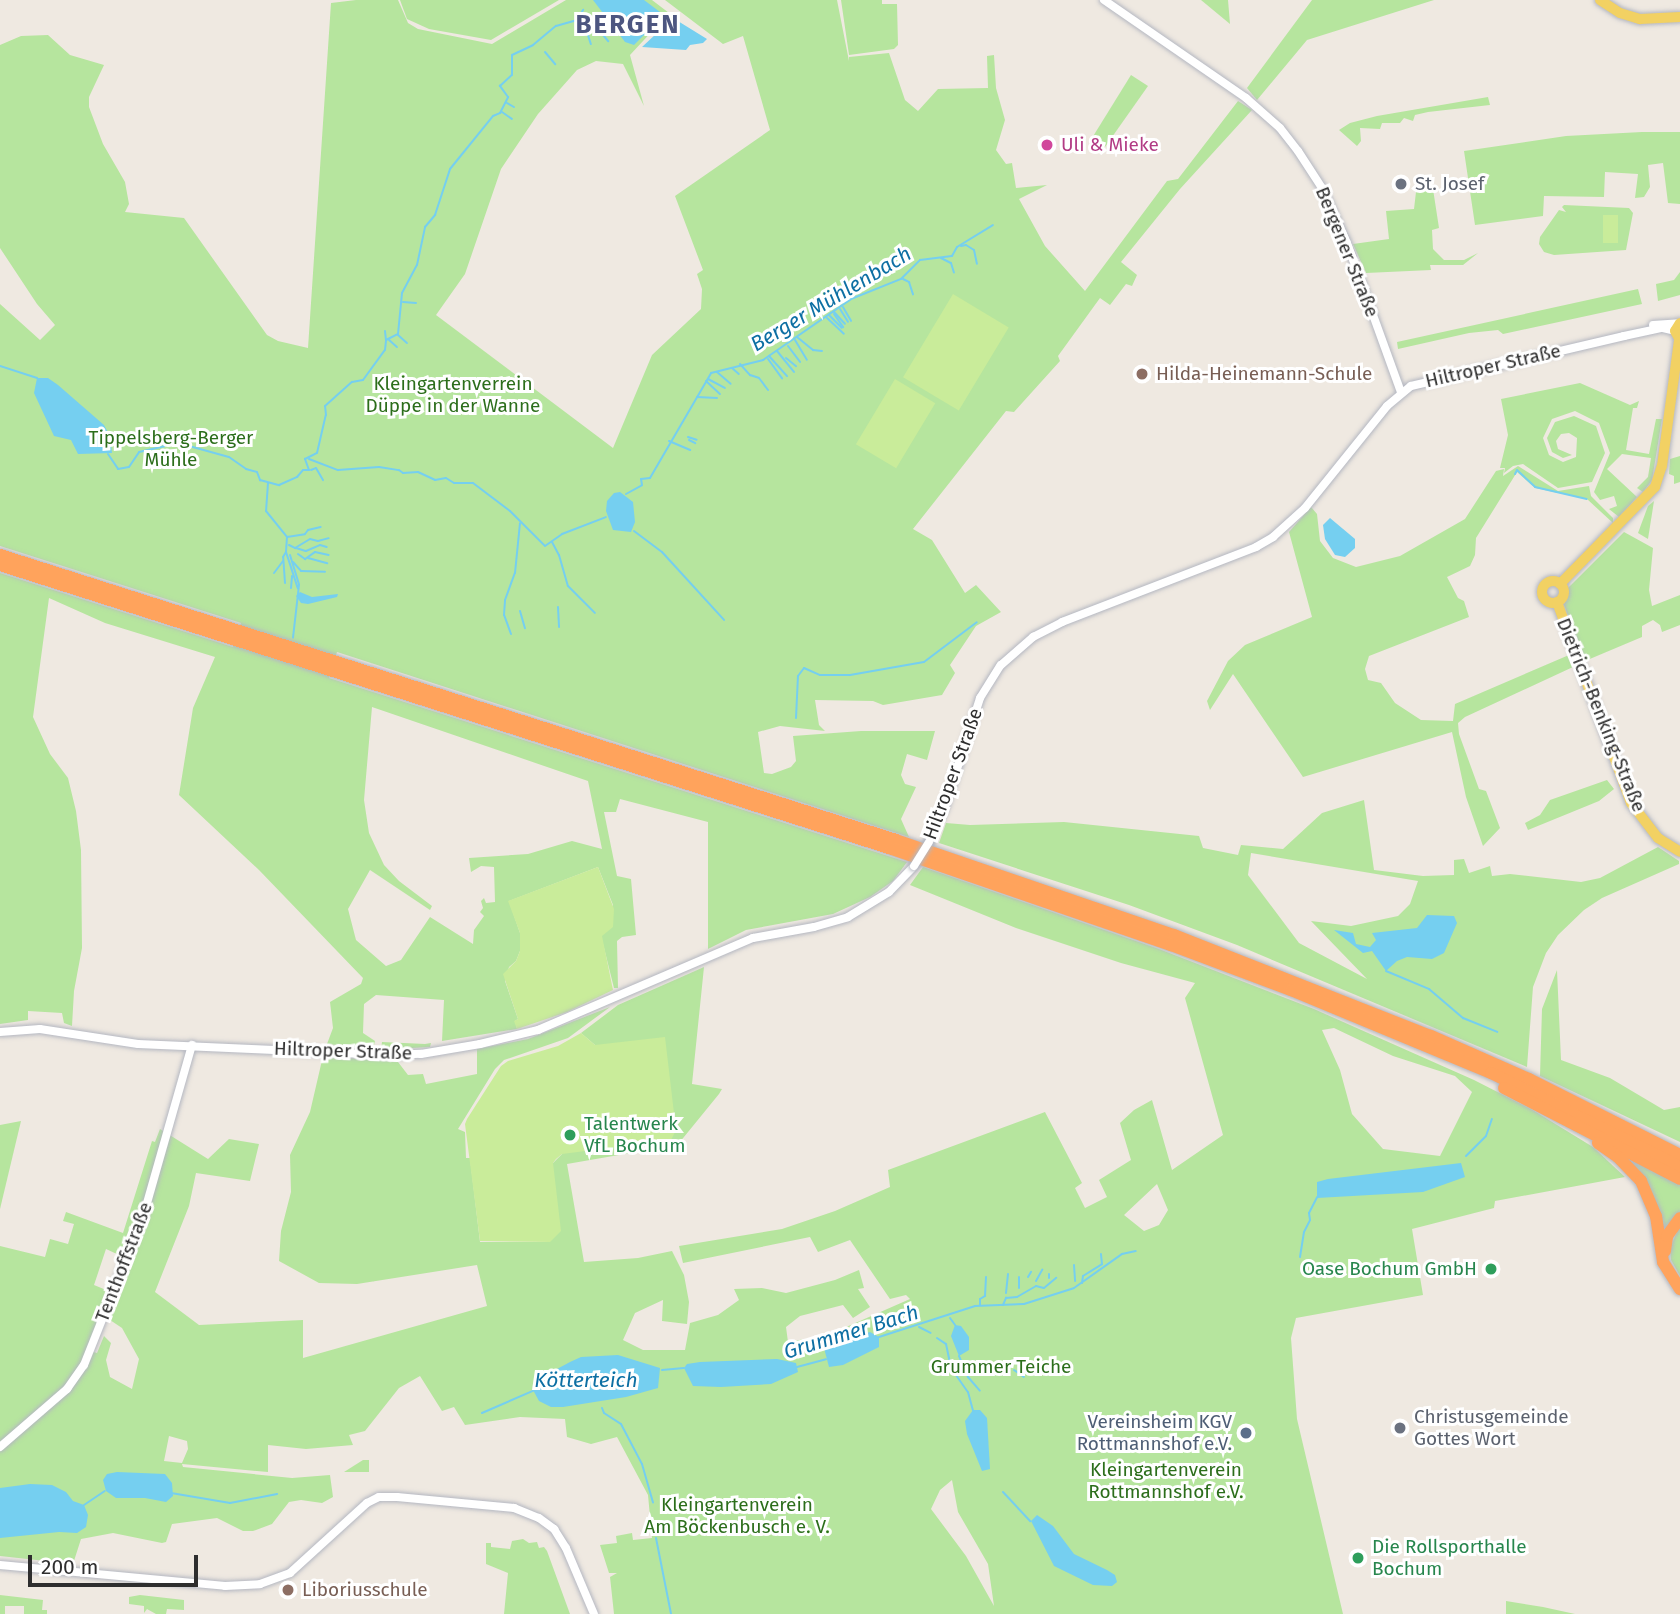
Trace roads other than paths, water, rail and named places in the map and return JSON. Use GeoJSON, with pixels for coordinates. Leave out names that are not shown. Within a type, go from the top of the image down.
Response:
{"type":"FeatureCollection","features":[{"type":"Feature","properties":{"kind":"highway"},"geometry":{"type":"LineString","coordinates":[[0,555],[237,636]]}},
{"type":"Feature","properties":{"kind":"highway"},"geometry":{"type":"LineString","coordinates":[[0,565],[896,840],[1174,935],[1308,985],[1529,1079],[1680,1155]]}},
{"type":"Feature","properties":{"kind":"highway"},"geometry":{"type":"LineString","coordinates":[[333,666],[1044,900],[1183,949],[1408,1037],[1570,1110],[1680,1167]]}},
{"type":"Feature","properties":{"kind":"highway"},"geometry":{"type":"LineString","coordinates":[[1408,1037],[1431,1052],[1680,1179]]}},
{"type":"Feature","properties":{"kind":"highway"},"geometry":{"type":"LineString","coordinates":[[1529,1079],[1680,1149]]}},
{"type":"Feature","properties":{"kind":"highway"},"geometry":{"type":"LineString","coordinates":[[1575,1126],[1618,1157],[1641,1181],[1656,1216],[1662,1262],[1680,1289]]}},
{"type":"Feature","properties":{"kind":"highway"},"geometry":{"type":"LineString","coordinates":[[1680,1218],[1667,1236],[1665,1255],[1674,1276],[1680,1282]]}},
{"type":"Feature","properties":{"kind":"main road"},"geometry":{"type":"LineString","coordinates":[[1600,0],[1620,13],[1640,19],[1680,17]]}},
{"type":"Feature","properties":{"kind":"main road","name":"Dietrich-Benking-Straße"},"geometry":{"type":"LineString","coordinates":[[1560,584],[1655,487],[1662,466],[1679,331]]}},
{"type":"Feature","properties":{"kind":"main road","name":"Dietrich-Benking-Straße"},"geometry":{"type":"LineString","coordinates":[[1675,377],[1680,363]]}},
{"type":"Feature","properties":{"kind":"main road","name":"Dietrich-Benking-Straße"},"geometry":{"type":"LineString","coordinates":[[1557,602],[1545,600],[1542,590],[1549,582],[1560,584]]}},
{"type":"Feature","properties":{"kind":"main road","name":"Dietrich-Benking-Straße"},"geometry":{"type":"LineString","coordinates":[[1557,602],[1563,596],[1560,584]]}},
{"type":"Feature","properties":{"kind":"main road","name":"Dietrich-Benking-Straße"},"geometry":{"type":"LineString","coordinates":[[1557,602],[1631,803],[1658,838],[1680,852]]}},
{"type":"Feature","properties":{"kind":"street","name":"Bergener Straße"},"geometry":{"type":"LineString","coordinates":[[1104,0],[1245,98],[1280,128],[1298,150],[1322,188],[1347,243],[1401,392]]}},
{"type":"Feature","properties":{"kind":"street","name":"Hiltroper Straße"},"geometry":{"type":"LineString","coordinates":[[0,1032],[51,1030],[138,1044],[404,1055],[519,1036],[734,945],[848,916],[889,892],[914,866],[929,842],[945,806],[975,709],[995,674],[1012,653],[1032,637],[1062,622],[1247,551],[1273,537],[1306,508],[1401,392],[1431,379],[1624,336],[1663,323],[1679,331]]}},
{"type":"Feature","properties":{"kind":"street","name":"Tenthoffstraße"},"geometry":{"type":"LineString","coordinates":[[0,1447],[66,1389],[84,1365],[143,1217],[192,1045]]}},
{"type":"Feature","properties":{"kind":"street"},"geometry":{"type":"LineString","coordinates":[[0,1565],[225,1586],[260,1584],[290,1573],[367,1503],[379,1497],[395,1497],[514,1508],[539,1518],[554,1529],[566,1548],[594,1614]]}},
{"type":"Feature","properties":{"kind":"water"},"geometry":{"type":"Polygon","coordinates":[[[593,0],[644,0],[660,12],[647,32],[634,45],[625,42],[593,0]]]}},
{"type":"Feature","properties":{"kind":"water"},"geometry":{"type":"Polygon","coordinates":[[[673,18],[707,39],[703,43],[690,45],[686,50],[642,47],[673,18]]]}},
{"type":"Feature","properties":{"kind":"water"},"geometry":{"type":"Polygon","coordinates":[[[37,378],[48,378],[58,385],[104,425],[110,436],[112,453],[78,454],[71,440],[54,436],[34,393],[37,378]]]}},
{"type":"Feature","properties":{"kind":"water"},"geometry":{"type":"Polygon","coordinates":[[[620,492],[633,502],[635,522],[631,532],[613,530],[606,511],[607,501],[614,493],[620,492]]]}},
{"type":"Feature","properties":{"kind":"water"},"geometry":{"type":"Polygon","coordinates":[[[1330,518],[1355,539],[1355,548],[1345,557],[1335,555],[1325,539],[1323,525],[1330,518]]]}},
{"type":"Feature","properties":{"kind":"water"},"geometry":{"type":"Polygon","coordinates":[[[300,592],[312,597],[338,594],[337,597],[308,604],[301,603],[296,596],[300,592]]]}},
{"type":"Feature","properties":{"kind":"water"},"geometry":{"type":"Polygon","coordinates":[[[1427,915],[1454,916],[1457,923],[1444,953],[1432,959],[1407,957],[1397,961],[1386,971],[1372,951],[1363,953],[1334,930],[1353,933],[1356,944],[1370,947],[1376,940],[1372,933],[1417,928],[1427,915]]]}},
{"type":"Feature","properties":{"kind":"water"},"geometry":{"type":"Polygon","coordinates":[[[1461,1163],[1465,1177],[1423,1192],[1317,1198],[1317,1182],[1328,1179],[1461,1163]]]}},
{"type":"Feature","properties":{"kind":"water"},"geometry":{"type":"Polygon","coordinates":[[[955,1325],[961,1326],[969,1337],[969,1350],[959,1356],[951,1336],[955,1325]]]}},
{"type":"Feature","properties":{"kind":"water"},"geometry":{"type":"Polygon","coordinates":[[[870,1332],[879,1337],[879,1347],[843,1365],[829,1367],[824,1348],[870,1332]]]}},
{"type":"Feature","properties":{"kind":"water","name":"Kötterteich"},"geometry":{"type":"Polygon","coordinates":[[[618,1355],[660,1368],[658,1388],[626,1397],[563,1407],[551,1407],[539,1401],[533,1390],[534,1385],[544,1376],[581,1357],[618,1355]]]}},
{"type":"Feature","properties":{"kind":"water"},"geometry":{"type":"Polygon","coordinates":[[[777,1359],[796,1363],[798,1372],[771,1384],[721,1387],[693,1386],[684,1368],[687,1364],[700,1362],[777,1359]]]}},
{"type":"Feature","properties":{"kind":"water"},"geometry":{"type":"Polygon","coordinates":[[[973,1410],[980,1410],[987,1418],[990,1469],[982,1471],[967,1434],[965,1421],[973,1410]]]}},
{"type":"Feature","properties":{"kind":"water"},"geometry":{"type":"Polygon","coordinates":[[[107,1474],[165,1474],[172,1483],[173,1496],[166,1502],[145,1498],[116,1498],[106,1491],[103,1480],[107,1474]]]}},
{"type":"Feature","properties":{"kind":"water"},"geometry":{"type":"Polygon","coordinates":[[[30,1484],[52,1485],[66,1492],[73,1501],[84,1505],[88,1515],[86,1527],[77,1533],[59,1532],[0,1538],[0,1488],[30,1484]]]}},
{"type":"Feature","properties":{"kind":"water"},"geometry":{"type":"Polygon","coordinates":[[[1037,1515],[1053,1526],[1074,1554],[1115,1575],[1117,1582],[1112,1586],[1093,1585],[1054,1566],[1031,1521],[1037,1515]]]}},
{"type":"Feature","properties":{"kind":"waterway","name":"Berger Mühlenbach"},"geometry":{"type":"LineString","coordinates":[[108,454],[118,469],[129,467],[139,452],[164,446],[167,441],[171,441],[229,457],[246,469],[257,472],[260,480],[279,485],[297,477],[303,470],[309,470],[305,459],[317,453],[326,415],[325,406],[352,382],[363,380],[385,350],[386,340],[398,334],[402,293],[417,265],[425,227],[435,215],[450,169],[493,116],[500,113],[508,97],[500,86],[512,75],[512,55],[533,45],[556,26],[577,20],[583,10]]}},
{"type":"Feature","properties":{"kind":"waterway"},"geometry":{"type":"LineString","coordinates":[[581,19],[598,29],[608,41]]}},
{"type":"Feature","properties":{"kind":"waterway"},"geometry":{"type":"LineString","coordinates":[[579,21],[585,26],[591,44]]}},
{"type":"Feature","properties":{"kind":"waterway"},"geometry":{"type":"LineString","coordinates":[[545,52],[555,64]]}},
{"type":"Feature","properties":{"kind":"waterway"},"geometry":{"type":"LineString","coordinates":[[507,103],[514,107]]}},
{"type":"Feature","properties":{"kind":"waterway"},"geometry":{"type":"LineString","coordinates":[[502,112],[512,119]]}},
{"type":"Feature","properties":{"kind":"waterway","name":"Berger Mühlenbach"},"geometry":{"type":"LineString","coordinates":[[626,494],[642,485],[641,479],[650,478],[711,373],[763,360],[851,299],[901,279],[920,260],[952,256],[957,247],[993,225]]}},
{"type":"Feature","properties":{"kind":"waterway"},"geometry":{"type":"LineString","coordinates":[[961,246],[966,245],[974,250],[977,264]]}},
{"type":"Feature","properties":{"kind":"waterway"},"geometry":{"type":"LineString","coordinates":[[941,258],[951,263],[954,273]]}},
{"type":"Feature","properties":{"kind":"waterway"},"geometry":{"type":"LineString","coordinates":[[903,279],[909,282],[913,294]]}},
{"type":"Feature","properties":{"kind":"waterway"},"geometry":{"type":"LineString","coordinates":[[403,302],[416,303]]}},
{"type":"Feature","properties":{"kind":"waterway"},"geometry":{"type":"LineString","coordinates":[[843,307],[851,321]]}},
{"type":"Feature","properties":{"kind":"waterway"},"geometry":{"type":"LineString","coordinates":[[840,309],[848,322]]}},
{"type":"Feature","properties":{"kind":"waterway"},"geometry":{"type":"LineString","coordinates":[[834,312],[845,324]]}},
{"type":"Feature","properties":{"kind":"waterway"},"geometry":{"type":"LineString","coordinates":[[834,314],[843,327]]}},
{"type":"Feature","properties":{"kind":"waterway"},"geometry":{"type":"LineString","coordinates":[[829,315],[842,328]]}},
{"type":"Feature","properties":{"kind":"waterway"},"geometry":{"type":"LineString","coordinates":[[827,318],[844,334]]}},
{"type":"Feature","properties":{"kind":"waterway"},"geometry":{"type":"LineString","coordinates":[[385,331],[386,340]]}},
{"type":"Feature","properties":{"kind":"waterway"},"geometry":{"type":"LineString","coordinates":[[398,335],[407,343]]}},
{"type":"Feature","properties":{"kind":"waterway"},"geometry":{"type":"LineString","coordinates":[[797,337],[813,350],[822,351]]}},
{"type":"Feature","properties":{"kind":"waterway"},"geometry":{"type":"LineString","coordinates":[[388,339],[397,347]]}},
{"type":"Feature","properties":{"kind":"waterway"},"geometry":{"type":"LineString","coordinates":[[795,340],[807,360]]}},
{"type":"Feature","properties":{"kind":"waterway"},"geometry":{"type":"LineString","coordinates":[[788,346],[800,362]]}},
{"type":"Feature","properties":{"kind":"waterway"},"geometry":{"type":"LineString","coordinates":[[777,351],[794,372]]}},
{"type":"Feature","properties":{"kind":"waterway"},"geometry":{"type":"LineString","coordinates":[[769,356],[787,376]]}},
{"type":"Feature","properties":{"kind":"waterway"},"geometry":{"type":"LineString","coordinates":[[786,358],[796,366]]}},
{"type":"Feature","properties":{"kind":"waterway"},"geometry":{"type":"LineString","coordinates":[[768,359],[782,378]]}},
{"type":"Feature","properties":{"kind":"waterway"},"geometry":{"type":"LineString","coordinates":[[740,364],[750,375],[759,378],[768,390]]}},
{"type":"Feature","properties":{"kind":"waterway"},"geometry":{"type":"LineString","coordinates":[[0,366],[37,378]]}},
{"type":"Feature","properties":{"kind":"waterway"},"geometry":{"type":"LineString","coordinates":[[732,368],[739,374]]}},
{"type":"Feature","properties":{"kind":"waterway"},"geometry":{"type":"LineString","coordinates":[[717,372],[731,384]]}},
{"type":"Feature","properties":{"kind":"waterway"},"geometry":{"type":"LineString","coordinates":[[708,379],[725,388]]}},
{"type":"Feature","properties":{"kind":"waterway"},"geometry":{"type":"LineString","coordinates":[[706,381],[720,394]]}},
{"type":"Feature","properties":{"kind":"waterway"},"geometry":{"type":"LineString","coordinates":[[697,397],[717,398]]}},
{"type":"Feature","properties":{"kind":"waterway"},"geometry":{"type":"LineString","coordinates":[[688,437],[697,440]]}},
{"type":"Feature","properties":{"kind":"waterway"},"geometry":{"type":"LineString","coordinates":[[689,440],[695,443]]}},
{"type":"Feature","properties":{"kind":"waterway"},"geometry":{"type":"LineString","coordinates":[[669,441],[690,450]]}},
{"type":"Feature","properties":{"kind":"waterway","name":"Berger Mühlenbach"},"geometry":{"type":"LineString","coordinates":[[309,459],[338,470],[379,467],[403,473],[418,472],[435,480],[446,478],[454,483],[473,483],[510,511],[545,546],[562,534],[606,517]]}},
{"type":"Feature","properties":{"kind":"waterway"},"geometry":{"type":"LineString","coordinates":[[311,470],[316,468],[323,480]]}},
{"type":"Feature","properties":{"kind":"waterway"},"geometry":{"type":"LineString","coordinates":[[1515,474],[1517,470],[1535,487],[1587,499]]}},
{"type":"Feature","properties":{"kind":"waterway"},"geometry":{"type":"LineString","coordinates":[[268,483],[266,511],[287,537],[286,552],[298,588]]}},
{"type":"Feature","properties":{"kind":"waterway"},"geometry":{"type":"LineString","coordinates":[[511,634],[504,615],[505,600],[515,573],[520,523]]}},
{"type":"Feature","properties":{"kind":"waterway"},"geometry":{"type":"LineString","coordinates":[[287,537],[305,534],[308,530],[321,527]]}},
{"type":"Feature","properties":{"kind":"waterway"},"geometry":{"type":"LineString","coordinates":[[634,531],[662,552],[724,620]]}},
{"type":"Feature","properties":{"kind":"waterway"},"geometry":{"type":"LineString","coordinates":[[289,545],[295,548],[310,539],[318,541],[329,538]]}},
{"type":"Feature","properties":{"kind":"waterway"},"geometry":{"type":"LineString","coordinates":[[552,542],[559,555],[568,586],[595,613]]}},
{"type":"Feature","properties":{"kind":"waterway"},"geometry":{"type":"LineString","coordinates":[[296,548],[306,551],[320,545],[327,547]]}},
{"type":"Feature","properties":{"kind":"waterway"},"geometry":{"type":"LineString","coordinates":[[285,583],[283,557],[286,552]]}},
{"type":"Feature","properties":{"kind":"waterway"},"geometry":{"type":"LineString","coordinates":[[298,554],[305,559],[315,552],[329,555]]}},
{"type":"Feature","properties":{"kind":"waterway"},"geometry":{"type":"LineString","coordinates":[[290,555],[299,585],[293,638]]}},
{"type":"Feature","properties":{"kind":"waterway"},"geometry":{"type":"LineString","coordinates":[[308,558],[327,563]]}},
{"type":"Feature","properties":{"kind":"waterway"},"geometry":{"type":"LineString","coordinates":[[274,573],[283,561]]}},
{"type":"Feature","properties":{"kind":"waterway"},"geometry":{"type":"LineString","coordinates":[[293,562],[301,571],[325,572]]}},
{"type":"Feature","properties":{"kind":"waterway"},"geometry":{"type":"LineString","coordinates":[[291,588],[292,576]]}},
{"type":"Feature","properties":{"kind":"waterway"},"geometry":{"type":"LineString","coordinates":[[558,607],[559,627]]}},
{"type":"Feature","properties":{"kind":"waterway"},"geometry":{"type":"LineString","coordinates":[[520,611],[525,628]]}},
{"type":"Feature","properties":{"kind":"waterway"},"geometry":{"type":"LineString","coordinates":[[796,718],[798,676],[804,668],[820,675],[850,675],[924,662],[977,622]]}},
{"type":"Feature","properties":{"kind":"waterway","name":"Grummer Bach"},"geometry":{"type":"LineString","coordinates":[[1386,971],[1429,989],[1463,1018],[1497,1032]]}},
{"type":"Feature","properties":{"kind":"waterway","name":"Grummer Bach"},"geometry":{"type":"LineString","coordinates":[[1466,1156],[1486,1136],[1492,1119]]}},
{"type":"Feature","properties":{"kind":"waterway"},"geometry":{"type":"LineString","coordinates":[[1300,1257],[1304,1232],[1310,1220],[1309,1213],[1317,1197]]}},
{"type":"Feature","properties":{"kind":"waterway","name":"Grummer Bach"},"geometry":{"type":"LineString","coordinates":[[879,1337],[975,1306],[1024,1304],[1074,1288],[1122,1254],[1136,1251]]}},
{"type":"Feature","properties":{"kind":"waterway","name":"Grummer Bach"},"geometry":{"type":"LineString","coordinates":[[1082,1283],[1083,1276],[1102,1264],[1101,1254]]}},
{"type":"Feature","properties":{"kind":"waterway"},"geometry":{"type":"LineString","coordinates":[[1074,1265],[1075,1281]]}},
{"type":"Feature","properties":{"kind":"waterway"},"geometry":{"type":"LineString","coordinates":[[1036,1281],[1042,1270]]}},
{"type":"Feature","properties":{"kind":"waterway"},"geometry":{"type":"LineString","coordinates":[[1028,1277],[1031,1272]]}},
{"type":"Feature","properties":{"kind":"waterway"},"geometry":{"type":"LineString","coordinates":[[1006,1293],[1008,1274]]}},
{"type":"Feature","properties":{"kind":"waterway"},"geometry":{"type":"LineString","coordinates":[[980,1305],[980,1299],[985,1296],[986,1277]]}},
{"type":"Feature","properties":{"kind":"waterway"},"geometry":{"type":"LineString","coordinates":[[1019,1277],[1019,1288]]}},
{"type":"Feature","properties":{"kind":"waterway"},"geometry":{"type":"LineString","coordinates":[[1003,1305],[1006,1298],[1017,1297],[1036,1286],[1044,1288],[1056,1278]]}},
{"type":"Feature","properties":{"kind":"waterway"},"geometry":{"type":"LineString","coordinates":[[950,1318],[955,1325]]}},
{"type":"Feature","properties":{"kind":"waterway"},"geometry":{"type":"LineString","coordinates":[[919,1327],[931,1333]]}},
{"type":"Feature","properties":{"kind":"waterway"},"geometry":{"type":"LineString","coordinates":[[937,1338],[946,1344],[951,1368],[968,1392],[973,1411]]}},
{"type":"Feature","properties":{"kind":"waterway"},"geometry":{"type":"LineString","coordinates":[[959,1356],[968,1377],[980,1391]]}},
{"type":"Feature","properties":{"kind":"waterway","name":"Grummer Bach"},"geometry":{"type":"LineString","coordinates":[[797,1367],[826,1359]]}},
{"type":"Feature","properties":{"kind":"waterway","name":"Grummer Bach"},"geometry":{"type":"LineString","coordinates":[[662,1370],[684,1368]]}},
{"type":"Feature","properties":{"kind":"waterway"},"geometry":{"type":"LineString","coordinates":[[1014,1370],[1024,1377]]}},
{"type":"Feature","properties":{"kind":"waterway","name":"Grummer Bach"},"geometry":{"type":"LineString","coordinates":[[482,1413],[535,1390]]}},
{"type":"Feature","properties":{"kind":"waterway"},"geometry":{"type":"LineString","coordinates":[[602,1408],[604,1413],[621,1424],[642,1464],[653,1502]]}},
{"type":"Feature","properties":{"kind":"waterway","name":"Grummer Bach"},"geometry":{"type":"LineString","coordinates":[[84,1505],[105,1491]]}},
{"type":"Feature","properties":{"kind":"waterway"},"geometry":{"type":"LineString","coordinates":[[1003,1492],[1030,1521]]}},
{"type":"Feature","properties":{"kind":"waterway","name":"Grummer Bach"},"geometry":{"type":"LineString","coordinates":[[171,1493],[230,1503],[277,1494]]}},
{"type":"Feature","properties":{"kind":"waterway"},"geometry":{"type":"LineString","coordinates":[[656,1538],[671,1614]]}},
{"type":"Feature","properties":{"kind":"place","name":"Uli & Mieke"},"geometry":{"type":"Point","coordinates":[1047,145]}},
{"type":"Feature","properties":{"kind":"place","name":"St. Josef"},"geometry":{"type":"Point","coordinates":[1401,184]}},
{"type":"Feature","properties":{"kind":"place","name":"Hilda-Heinemann-Schule"},"geometry":{"type":"Point","coordinates":[1142,374]}},
{"type":"Feature","properties":{"kind":"place","name":"Talentwerk VfL Bochum"},"geometry":{"type":"Point","coordinates":[570,1135]}},
{"type":"Feature","properties":{"kind":"place","name":"Oase Bochum GmbH"},"geometry":{"type":"Point","coordinates":[1491,1269]}},
{"type":"Feature","properties":{"kind":"place","name":"Christusgemeinde Gottes Wort"},"geometry":{"type":"Point","coordinates":[1400,1428]}},
{"type":"Feature","properties":{"kind":"place","name":"Vereinsheim KGV Rottmannshof e.V."},"geometry":{"type":"Point","coordinates":[1246,1433]}},
{"type":"Feature","properties":{"kind":"place","name":"Die Rollsporthalle Bochum"},"geometry":{"type":"Point","coordinates":[1358,1558]}},
{"type":"Feature","properties":{"kind":"place","name":"Liboriusschule"},"geometry":{"type":"Point","coordinates":[288,1590]}},
{"type":"Feature","properties":{"kind":"district","name":"BERGEN"},"geometry":{"type":"Point","coordinates":[628,25]}},
{"type":"Feature","properties":{"kind":"park label","name":"Kleingartenverrein Düppe in der Wanne"},"geometry":{"type":"Point","coordinates":[453,395]}},
{"type":"Feature","properties":{"kind":"park label","name":"Tippelsberg-Berger Mühle"},"geometry":{"type":"Point","coordinates":[171,449]}},
{"type":"Feature","properties":{"kind":"park label","name":"Grummer Teiche"},"geometry":{"type":"Point","coordinates":[1001,1367]}},
{"type":"Feature","properties":{"kind":"park label","name":"Kleingartenverein Rottmannshof e.V."},"geometry":{"type":"Point","coordinates":[1166,1481]}},
{"type":"Feature","properties":{"kind":"park label","name":"Kleingartenverein Am Böckenbusch e. V."},"geometry":{"type":"Point","coordinates":[737,1516]}}]}
